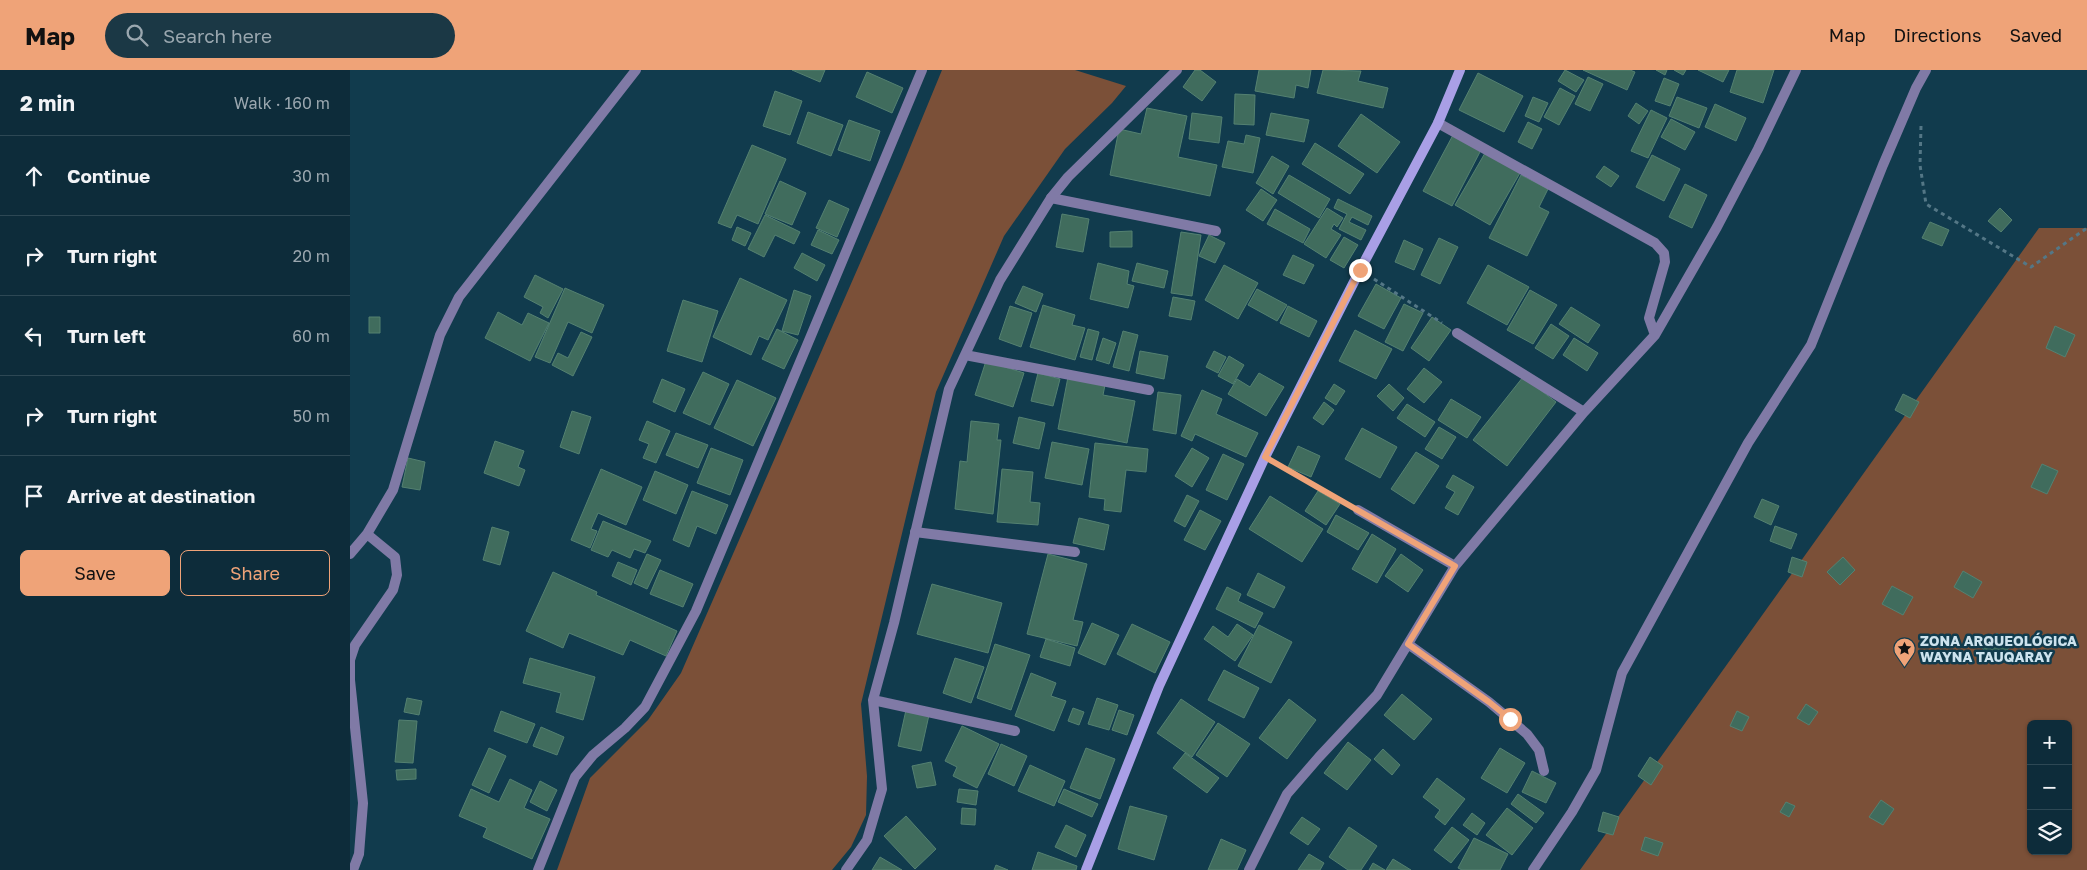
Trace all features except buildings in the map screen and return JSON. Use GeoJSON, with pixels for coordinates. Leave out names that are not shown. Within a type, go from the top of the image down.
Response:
{"type":"FeatureCollection","features":[{"type":"Feature","properties":{"kind":"main road"},"geometry":{"type":"LineString","coordinates":[[1086,870],[1160,686],[1265,457],[1360,270],[1438,123],[1460,70]]}},
{"type":"Feature","properties":{"kind":"street"},"geometry":{"type":"LineString","coordinates":[[350,554],[366,534],[393,490],[440,335],[459,297],[636,70]]}},
{"type":"Feature","properties":{"kind":"street"},"geometry":{"type":"LineString","coordinates":[[538,870],[575,777],[593,755],[625,728],[645,707],[696,611],[922,70]]}},
{"type":"Feature","properties":{"kind":"street"},"geometry":{"type":"LineString","coordinates":[[846,870],[867,840],[882,789],[874,700],[949,388],[1000,280],[1051,198],[1068,177],[1177,70]]}},
{"type":"Feature","properties":{"kind":"street"},"geometry":{"type":"LineString","coordinates":[[1533,870],[1572,812],[1596,770],[1622,674],[1748,443],[1811,345],[1883,165],[1916,88],[1926,70]]}},
{"type":"Feature","properties":{"kind":"street"},"geometry":{"type":"LineString","coordinates":[[1250,870],[1288,794],[1319,757],[1377,695],[1455,566],[1584,412],[1655,335],[1722,218],[1758,149],[1793,71]]}},
{"type":"Feature","properties":{"kind":"street"},"geometry":{"type":"LineString","coordinates":[[1438,123],[1655,243],[1664,253],[1665,262],[1649,318],[1655,335]]}},
{"type":"Feature","properties":{"kind":"street"},"geometry":{"type":"LineString","coordinates":[[1051,198],[1216,231]]}},
{"type":"Feature","properties":{"kind":"street"},"geometry":{"type":"LineString","coordinates":[[1457,333],[1584,412]]}},
{"type":"Feature","properties":{"kind":"street"},"geometry":{"type":"LineString","coordinates":[[965,355],[1149,390]]}},
{"type":"Feature","properties":{"kind":"street"},"geometry":{"type":"LineString","coordinates":[[1358,510],[1455,566]]}},
{"type":"Feature","properties":{"kind":"street"},"geometry":{"type":"LineString","coordinates":[[915,532],[1075,552]]}},
{"type":"Feature","properties":{"kind":"street"},"geometry":{"type":"LineString","coordinates":[[353,870],[359,854],[363,803],[350,680],[350,660],[355,644],[393,590],[397,575],[395,557],[366,534]]}},
{"type":"Feature","properties":{"kind":"street"},"geometry":{"type":"LineString","coordinates":[[1408,644],[1489,702],[1527,734],[1539,750],[1544,771]]}},
{"type":"Feature","properties":{"kind":"street"},"geometry":{"type":"LineString","coordinates":[[874,700],[1015,731]]}},
{"type":"Feature","properties":{"kind":"path"},"geometry":{"type":"LineString","coordinates":[[1922,117],[1920,165],[1926,204],[2030,267],[2087,228]]}},
{"type":"Feature","properties":{"kind":"path"},"geometry":{"type":"LineString","coordinates":[[1360,270],[1457,333]]}},
{"type":"Feature","properties":{"kind":"path"},"geometry":{"type":"LineString","coordinates":[[1265,457],[1358,510]]}},
{"type":"Feature","properties":{"kind":"shaded area"},"geometry":{"type":"Polygon","coordinates":[[[942,70],[1075,70],[1126,86],[1112,103],[1065,149],[1004,236],[936,392],[861,704],[867,776],[866,815],[851,847],[832,870],[557,870],[590,778],[648,720],[681,673],[902,167],[942,70]]]}},
{"type":"Feature","properties":{"kind":"shaded area"},"geometry":{"type":"Polygon","coordinates":[[[2039,228],[2087,228],[2087,870],[1580,870],[2039,228]]]}},
{"type":"Feature","properties":{"kind":"place","name":"ZONA ARQUEOLÓGICA WAYNA TAUQARAY"},"geometry":{"type":"Point","coordinates":[1904,668]}},
{"type":"Feature","properties":{"kind":"route"},"geometry":{"type":"LineString","coordinates":[[1360,270],[1265,457],[1455,566],[1408,644],[1510,719]]}}]}
